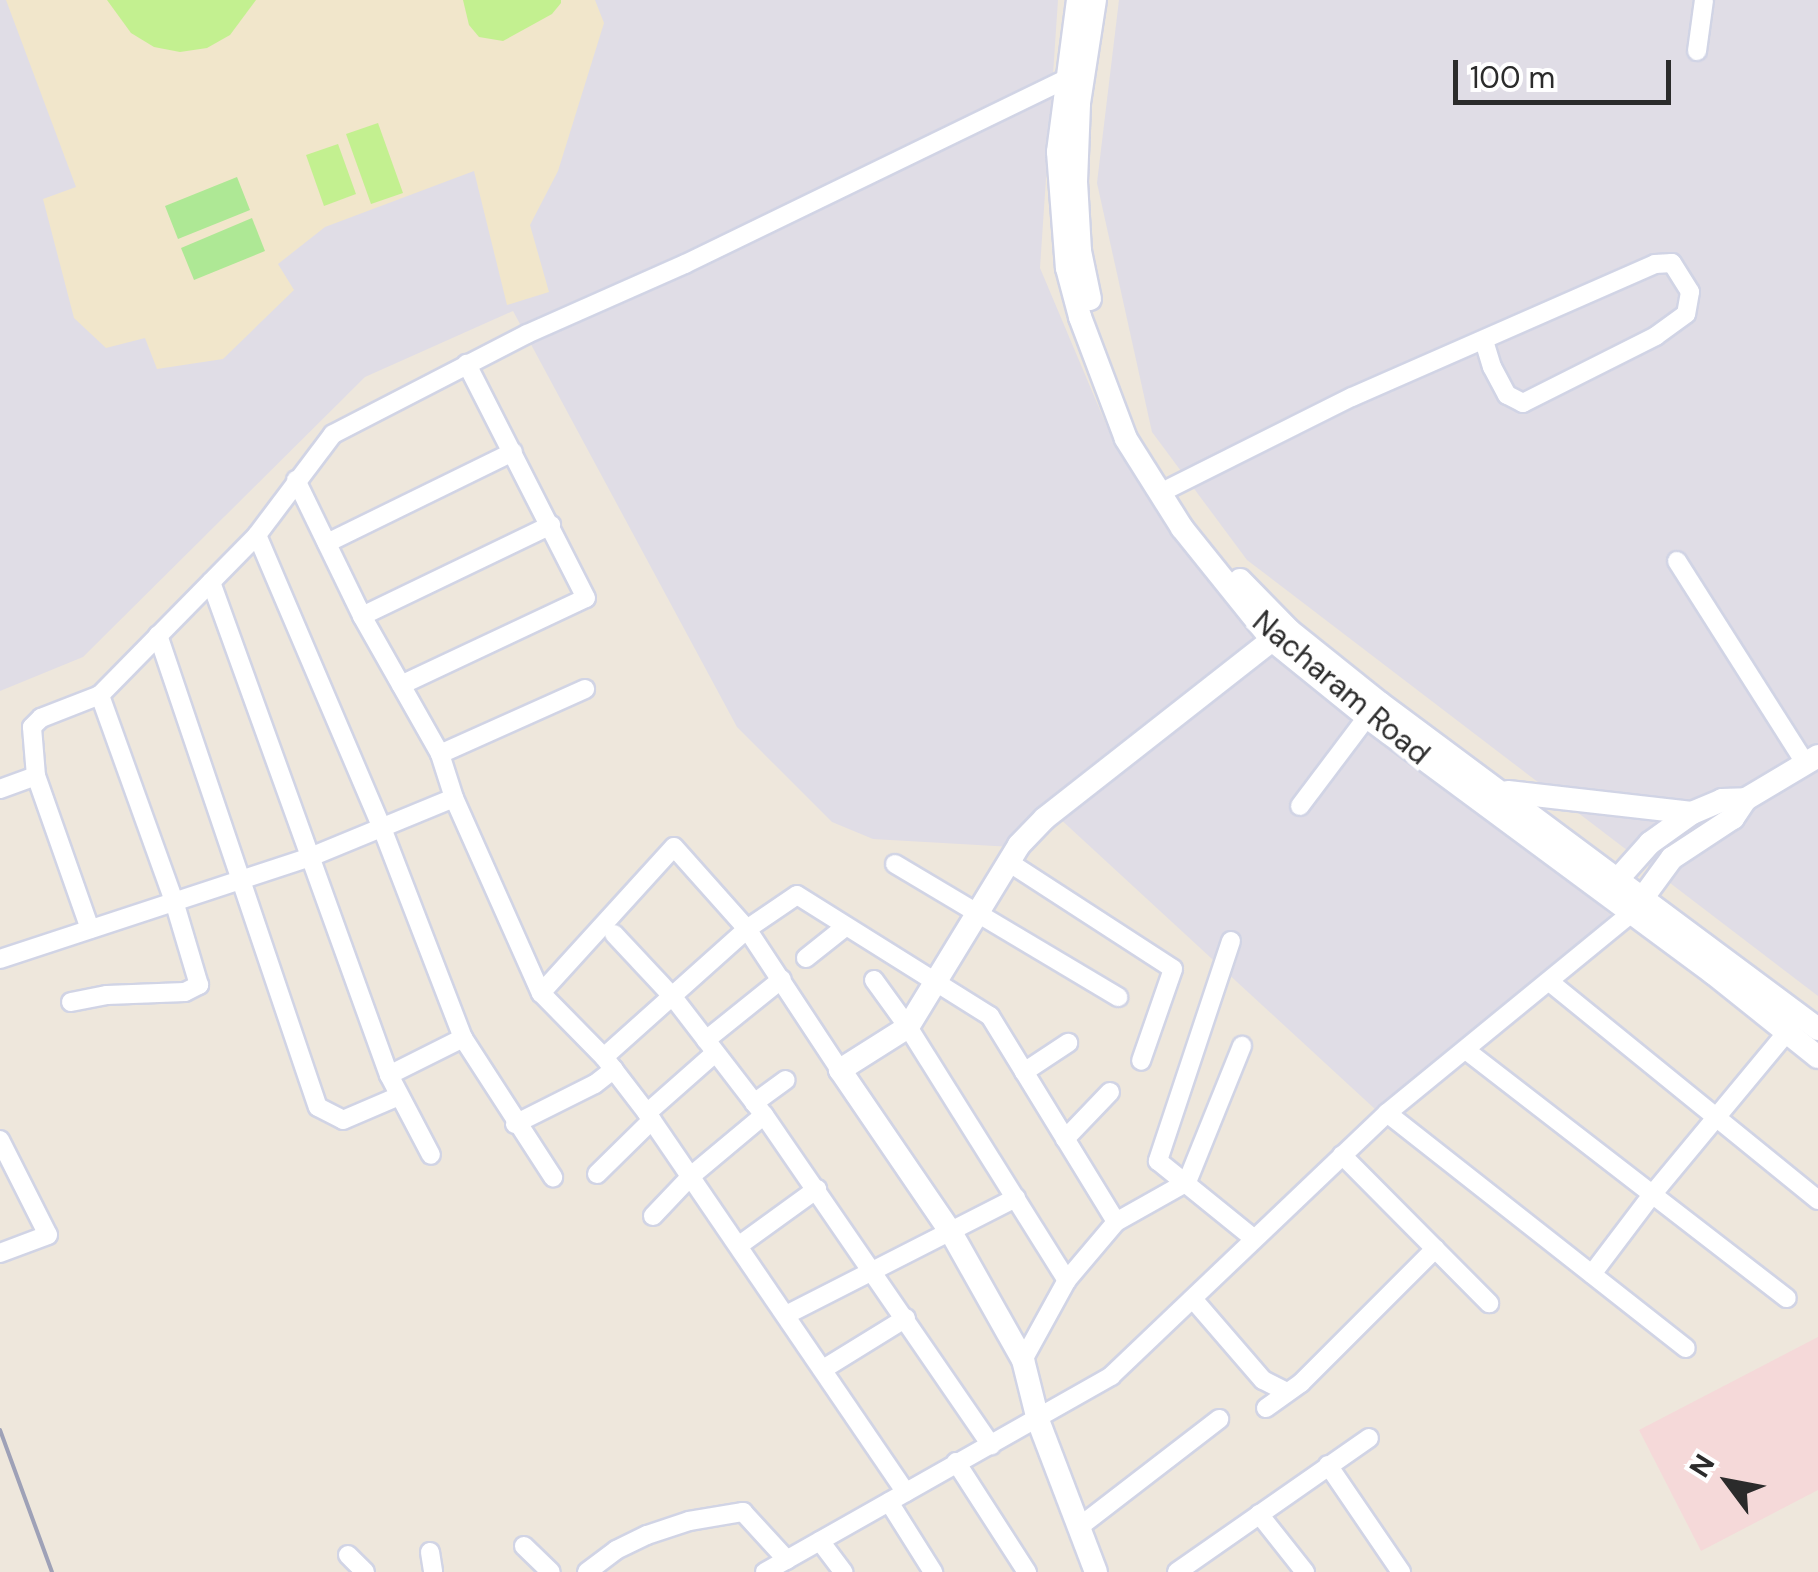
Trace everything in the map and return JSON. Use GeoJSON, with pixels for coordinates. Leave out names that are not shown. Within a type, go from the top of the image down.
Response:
{"type":"FeatureCollection","features":[{"type":"Feature","properties":{"kind":"main road","name":"Nacharam Road"},"geometry":{"type":"LineString","coordinates":[[1078,0],[1073,80],[1076,182],[1088,292],[1124,402],[1170,488],[1246,588],[1290,631],[1380,703],[1504,792],[1611,886]]}},
{"type":"Feature","properties":{"kind":"main road","name":"Nacharam Road"},"geometry":{"type":"LineString","coordinates":[[1095,0],[1058,152],[1067,268],[1112,406],[1138,463],[1182,528],[1272,640],[1368,717],[1611,886],[1818,1058]]}},
{"type":"Feature","properties":{"kind":"main road"},"geometry":{"type":"LineString","coordinates":[[1096,1572],[1038,1420],[1022,1360],[952,1234],[840,1070],[908,1026],[1019,844],[1045,818],[1272,640]]}},
{"type":"Feature","properties":{"kind":"main road"},"geometry":{"type":"LineString","coordinates":[[1637,906],[1672,858],[1733,818],[1746,799],[1811,760]]}},
{"type":"Feature","properties":{"kind":"main road"},"geometry":{"type":"LineString","coordinates":[[1504,792],[1692,813]]}},
{"type":"Feature","properties":{"kind":"main road"},"geometry":{"type":"LineString","coordinates":[[1611,886],[1650,842],[1692,813],[1722,800],[1746,799]]}},
{"type":"Feature","properties":{"kind":"main road","name":"Nacharam Road"},"geometry":{"type":"LineString","coordinates":[[1637,906],[1818,1029]]}},
{"type":"Feature","properties":{"kind":"street"},"geometry":{"type":"LineString","coordinates":[[1696,51],[1704,0]]}},
{"type":"Feature","properties":{"kind":"street"},"geometry":{"type":"LineString","coordinates":[[90,930],[36,776],[32,727],[41,718],[100,695],[257,536],[333,434],[466,364],[1073,80]]}},
{"type":"Feature","properties":{"kind":"street"},"geometry":{"type":"LineString","coordinates":[[1170,488],[1352,396],[1664,261],[1676,266],[1690,292],[1686,314],[1656,336],[1523,403],[1507,394],[1492,368],[1484,340]]}},
{"type":"Feature","properties":{"kind":"street"},"geometry":{"type":"LineString","coordinates":[[402,685],[586,598],[466,364]]}},
{"type":"Feature","properties":{"kind":"street"},"geometry":{"type":"LineString","coordinates":[[326,543],[512,452]]}},
{"type":"Feature","properties":{"kind":"street"},"geometry":{"type":"LineString","coordinates":[[296,480],[362,616],[440,754],[454,798],[541,993],[609,1063],[650,1116],[741,1244],[906,1492]]}},
{"type":"Feature","properties":{"kind":"street"},"geometry":{"type":"LineString","coordinates":[[362,616],[551,525]]}},
{"type":"Feature","properties":{"kind":"street"},"geometry":{"type":"LineString","coordinates":[[257,536],[382,828],[464,1038],[515,1124],[553,1176]]}},
{"type":"Feature","properties":{"kind":"street"},"geometry":{"type":"LineString","coordinates":[[1677,561],[1811,760]]}},
{"type":"Feature","properties":{"kind":"street"},"geometry":{"type":"LineString","coordinates":[[211,582],[389,1075],[431,1155]]}},
{"type":"Feature","properties":{"kind":"street"},"geometry":{"type":"LineString","coordinates":[[158,636],[318,1107],[343,1120],[399,1096]]}},
{"type":"Feature","properties":{"kind":"street"},"geometry":{"type":"LineString","coordinates":[[440,754],[585,688]]}},
{"type":"Feature","properties":{"kind":"street"},"geometry":{"type":"LineString","coordinates":[[71,1002],[107,995],[194,989],[199,984],[174,900],[100,695]]}},
{"type":"Feature","properties":{"kind":"street"},"geometry":{"type":"LineString","coordinates":[[1300,806],[1368,717]]}},
{"type":"Feature","properties":{"kind":"street"},"geometry":{"type":"LineString","coordinates":[[0,789],[36,776]]}},
{"type":"Feature","properties":{"kind":"street"},"geometry":{"type":"LineString","coordinates":[[0,959],[241,876],[313,856],[454,798]]}},
{"type":"Feature","properties":{"kind":"street"},"geometry":{"type":"LineString","coordinates":[[541,993],[674,847],[747,929],[840,1070]]}},
{"type":"Feature","properties":{"kind":"street"},"geometry":{"type":"LineString","coordinates":[[1010,863],[1173,969],[1142,1061]]}},
{"type":"Feature","properties":{"kind":"street"},"geometry":{"type":"LineString","coordinates":[[895,864],[1118,997]]}},
{"type":"Feature","properties":{"kind":"street"},"geometry":{"type":"LineString","coordinates":[[515,1124],[594,1084],[609,1063],[673,997],[747,929],[797,895],[990,1016],[1116,1222]]}},
{"type":"Feature","properties":{"kind":"street"},"geometry":{"type":"LineString","coordinates":[[765,1572],[1110,1376],[1342,1155],[1551,983],[1637,906]]}},
{"type":"Feature","properties":{"kind":"street"},"geometry":{"type":"LineString","coordinates":[[806,958],[846,927]]}},
{"type":"Feature","properties":{"kind":"street"},"geometry":{"type":"LineString","coordinates":[[614,934],[673,997],[759,1109],[991,1445]]}},
{"type":"Feature","properties":{"kind":"street"},"geometry":{"type":"LineString","coordinates":[[1231,941],[1158,1161],[1254,1238]]}},
{"type":"Feature","properties":{"kind":"street"},"geometry":{"type":"LineString","coordinates":[[597,1174],[710,1046],[782,979]]}},
{"type":"Feature","properties":{"kind":"street"},"geometry":{"type":"LineString","coordinates":[[874,980],[908,1026],[1066,1280]]}},
{"type":"Feature","properties":{"kind":"street"},"geometry":{"type":"LineString","coordinates":[[1551,983],[1818,1200]]}},
{"type":"Feature","properties":{"kind":"street"},"geometry":{"type":"LineString","coordinates":[[1592,1274],[1650,1196],[1787,1032]]}},
{"type":"Feature","properties":{"kind":"street"},"geometry":{"type":"LineString","coordinates":[[389,1075],[464,1038]]}},
{"type":"Feature","properties":{"kind":"street"},"geometry":{"type":"LineString","coordinates":[[1024,1072],[1068,1042]]}},
{"type":"Feature","properties":{"kind":"street"},"geometry":{"type":"LineString","coordinates":[[1022,1360],[1066,1280],[1116,1222],[1187,1182],[1242,1046]]}},
{"type":"Feature","properties":{"kind":"street"},"geometry":{"type":"LineString","coordinates":[[1467,1051],[1650,1196],[1788,1298]]}},
{"type":"Feature","properties":{"kind":"street"},"geometry":{"type":"LineString","coordinates":[[653,1216],[786,1080]]}},
{"type":"Feature","properties":{"kind":"street"},"geometry":{"type":"LineString","coordinates":[[1066,1140],[1110,1092]]}},
{"type":"Feature","properties":{"kind":"street"},"geometry":{"type":"LineString","coordinates":[[1388,1114],[1686,1348]]}},
{"type":"Feature","properties":{"kind":"street"},"geometry":{"type":"LineString","coordinates":[[0,1140],[48,1235],[0,1253]]}},
{"type":"Feature","properties":{"kind":"street"},"geometry":{"type":"LineString","coordinates":[[1342,1155],[1489,1303]]}},
{"type":"Feature","properties":{"kind":"street"},"geometry":{"type":"LineString","coordinates":[[741,1244],[817,1189]]}},
{"type":"Feature","properties":{"kind":"street"},"geometry":{"type":"LineString","coordinates":[[788,1314],[952,1234],[1016,1198]]}},
{"type":"Feature","properties":{"kind":"street"},"geometry":{"type":"LineString","coordinates":[[1266,1408],[1284,1391],[1301,1383],[1435,1248]]}},
{"type":"Feature","properties":{"kind":"street"},"geometry":{"type":"LineString","coordinates":[[1192,1298],[1263,1380],[1284,1391]]}},
{"type":"Feature","properties":{"kind":"street"},"geometry":{"type":"LineString","coordinates":[[825,1368],[906,1318]]}},
{"type":"Feature","properties":{"kind":"street"},"geometry":{"type":"LineString","coordinates":[[1078,1527],[1219,1419]]}},
{"type":"Feature","properties":{"kind":"street"},"geometry":{"type":"LineString","coordinates":[[1177,1572],[1205,1565],[1260,1514],[1369,1438]]}},
{"type":"Feature","properties":{"kind":"street"},"geometry":{"type":"LineString","coordinates":[[956,1462],[1027,1572]]}},
{"type":"Feature","properties":{"kind":"street"},"geometry":{"type":"LineString","coordinates":[[1328,1465],[1401,1572]]}},
{"type":"Feature","properties":{"kind":"street"},"geometry":{"type":"LineString","coordinates":[[889,1502],[933,1572]]}},
{"type":"Feature","properties":{"kind":"street"},"geometry":{"type":"LineString","coordinates":[[587,1572],[616,1550],[647,1535],[689,1521],[743,1512],[787,1560]]}},
{"type":"Feature","properties":{"kind":"street"},"geometry":{"type":"LineString","coordinates":[[1260,1514],[1305,1572]]}},
{"type":"Feature","properties":{"kind":"street"},"geometry":{"type":"LineString","coordinates":[[820,1541],[843,1572]]}},
{"type":"Feature","properties":{"kind":"street"},"geometry":{"type":"LineString","coordinates":[[524,1546],[551,1572]]}},
{"type":"Feature","properties":{"kind":"street"},"geometry":{"type":"LineString","coordinates":[[430,1552],[434,1572]]}},
{"type":"Feature","properties":{"kind":"street"},"geometry":{"type":"LineString","coordinates":[[348,1555],[364,1572]]}},
{"type":"Feature","properties":{"kind":"shaded area"},"geometry":{"type":"Polygon","coordinates":[[[0,0],[1058,0],[1040,268],[1116,448],[1236,613],[1617,920],[1376,1110],[1057,816],[1013,847],[873,839],[832,822],[737,727],[513,311],[365,377],[83,657],[0,691],[0,0]]]}},
{"type":"Feature","properties":{"kind":"shaded area"},"geometry":{"type":"Polygon","coordinates":[[[6,0],[595,0],[604,23],[558,171],[530,225],[549,292],[507,305],[474,171],[325,227],[278,264],[294,290],[223,359],[157,369],[145,338],[106,348],[74,318],[43,199],[76,187],[6,0]]]}},
{"type":"Feature","properties":{"kind":"shaded area"},"geometry":{"type":"Polygon","coordinates":[[[1119,0],[1818,0],[1818,996],[1247,560],[1152,432],[1097,183],[1119,0]]]}},
{"type":"Feature","properties":{"kind":"shaded area"},"geometry":{"type":"Polygon","coordinates":[[[1818,1337],[1818,1490],[1701,1551],[1639,1430],[1818,1337]]]}},
{"type":"Feature","properties":{"kind":"green space"},"geometry":{"type":"Polygon","coordinates":[[[107,0],[256,0],[230,35],[207,48],[180,52],[154,47],[131,33],[107,0]]]}},
{"type":"Feature","properties":{"kind":"green space"},"geometry":{"type":"Polygon","coordinates":[[[463,0],[561,3],[552,14],[503,41],[479,37],[469,25],[463,0]]]}},
{"type":"Feature","properties":{"kind":"green space"},"geometry":{"type":"Polygon","coordinates":[[[378,123],[403,193],[371,204],[346,134],[378,123]]]}},
{"type":"Feature","properties":{"kind":"green space"},"geometry":{"type":"Polygon","coordinates":[[[338,144],[356,194],[324,206],[306,155],[338,144]]]}},
{"type":"Feature","properties":{"kind":"green space"},"geometry":{"type":"Polygon","coordinates":[[[237,177],[250,210],[178,239],[165,206],[237,177]]]}},
{"type":"Feature","properties":{"kind":"green space"},"geometry":{"type":"Polygon","coordinates":[[[252,218],[265,251],[194,280],[181,248],[252,218]]]}},
{"type":"Feature","properties":{"kind":"railway"},"geometry":{"type":"LineString","coordinates":[[0,1430],[52,1572]]}}]}
